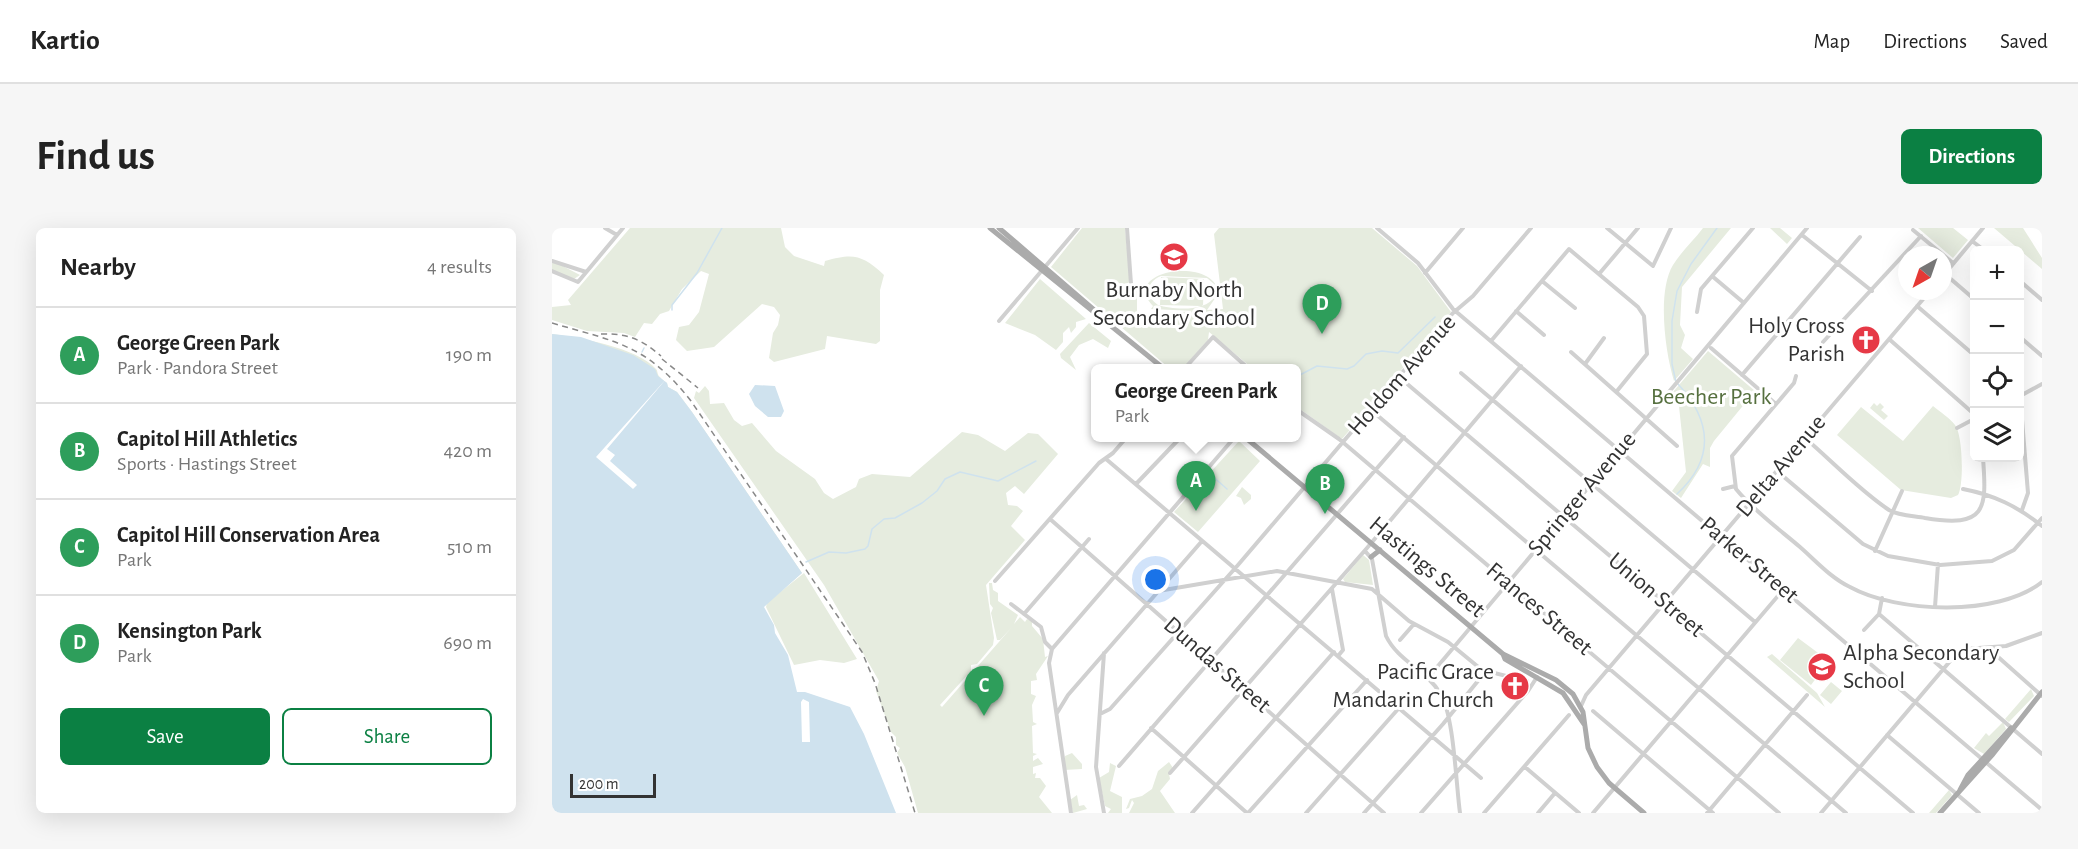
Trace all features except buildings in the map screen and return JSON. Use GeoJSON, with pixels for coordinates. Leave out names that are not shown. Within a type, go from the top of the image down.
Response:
{"type":"FeatureCollection","features":[{"type":"Feature","properties":{"kind":"main road"},"geometry":{"type":"LineString","coordinates":[[990,228],[1095,308],[1103,318],[1157,364]]}},
{"type":"Feature","properties":{"kind":"main road"},"geometry":{"type":"LineString","coordinates":[[999,228],[1043,269]]}},
{"type":"Feature","properties":{"kind":"main road","name":"Hastings Street"},"geometry":{"type":"LineString","coordinates":[[1251,442],[1503,654],[1537,674],[1569,699],[1584,724],[1594,762],[1615,788],[1644,813]]}},
{"type":"Feature","properties":{"kind":"main road"},"geometry":{"type":"LineString","coordinates":[[1371,558],[1380,550]]}},
{"type":"Feature","properties":{"kind":"main road","name":"Hastings Street"},"geometry":{"type":"LineString","coordinates":[[1503,654],[1505,659],[1530,674],[1537,674],[1560,683],[1581,706],[1586,720],[1584,724]]}},
{"type":"Feature","properties":{"kind":"main road"},"geometry":{"type":"LineString","coordinates":[[1940,813],[2041,694]]}},
{"type":"Feature","properties":{"kind":"street"},"geometry":{"type":"LineString","coordinates":[[605,228],[617,235]]}},
{"type":"Feature","properties":{"kind":"street"},"geometry":{"type":"LineString","coordinates":[[552,271],[578,282],[623,228]]}},
{"type":"Feature","properties":{"kind":"street"},"geometry":{"type":"LineString","coordinates":[[999,321],[1078,228]]}},
{"type":"Feature","properties":{"kind":"street"},"geometry":{"type":"LineString","coordinates":[[1127,228],[1131,284]]}},
{"type":"Feature","properties":{"kind":"street","name":"Parker Street"},"geometry":{"type":"LineString","coordinates":[[1377,228],[1425,273],[1455,311],[2042,810]]}},
{"type":"Feature","properties":{"kind":"street"},"geometry":{"type":"LineString","coordinates":[[1425,273],[1463,228]]}},
{"type":"Feature","properties":{"kind":"street","name":"Holdom Avenue"},"geometry":{"type":"LineString","coordinates":[[1100,714],[1110,710],[1236,568],[1455,311],[1473,296],[1531,228]]}},
{"type":"Feature","properties":{"kind":"street"},"geometry":{"type":"LineString","coordinates":[[1607,228],[1653,266],[1671,228]]}},
{"type":"Feature","properties":{"kind":"street"},"geometry":{"type":"LineString","coordinates":[[1599,274],[1638,228]]}},
{"type":"Feature","properties":{"kind":"street"},"geometry":{"type":"LineString","coordinates":[[1697,312],[1701,289],[1753,228]]}},
{"type":"Feature","properties":{"kind":"street","name":"Springer Avenue"},"geometry":{"type":"LineString","coordinates":[[1427,679],[1469,626],[1807,228]]}},
{"type":"Feature","properties":{"kind":"street"},"geometry":{"type":"LineString","coordinates":[[1913,230],[1953,264],[1983,228]]}},
{"type":"Feature","properties":{"kind":"street"},"geometry":{"type":"LineString","coordinates":[[1802,234],[1872,291]]}},
{"type":"Feature","properties":{"kind":"street"},"geometry":{"type":"LineString","coordinates":[[1823,342],[1921,236]]}},
{"type":"Feature","properties":{"kind":"street"},"geometry":{"type":"LineString","coordinates":[[1742,375],[1860,237]]}},
{"type":"Feature","properties":{"kind":"street"},"geometry":{"type":"LineString","coordinates":[[1972,241],[1979,246]]}},
{"type":"Feature","properties":{"kind":"street"},"geometry":{"type":"LineString","coordinates":[[1491,341],[1569,249],[1638,307],[1644,316],[1647,354],[1617,391]]}},
{"type":"Feature","properties":{"kind":"street"},"geometry":{"type":"LineString","coordinates":[[552,261],[586,272]]}},
{"type":"Feature","properties":{"kind":"street"},"geometry":{"type":"LineString","coordinates":[[1712,276],[1744,303]]}},
{"type":"Feature","properties":{"kind":"street"},"geometry":{"type":"LineString","coordinates":[[1542,280],[1575,308]]}},
{"type":"Feature","properties":{"kind":"street"},"geometry":{"type":"LineString","coordinates":[[1952,281],[1970,296]]}},
{"type":"Feature","properties":{"kind":"street"},"geometry":{"type":"LineString","coordinates":[[2024,285],[2042,300]]}},
{"type":"Feature","properties":{"kind":"street","name":"Delta Avenue"},"geometry":{"type":"LineString","coordinates":[[1581,706],[1586,695],[1922,300]]}},
{"type":"Feature","properties":{"kind":"street"},"geometry":{"type":"LineString","coordinates":[[1917,306],[1972,354]]}},
{"type":"Feature","properties":{"kind":"street"},"geometry":{"type":"LineString","coordinates":[[1516,311],[1544,334]]}},
{"type":"Feature","properties":{"kind":"street"},"geometry":{"type":"LineString","coordinates":[[1189,364],[1213,337],[1243,364]]}},
{"type":"Feature","properties":{"kind":"street"},"geometry":{"type":"LineString","coordinates":[[1585,364],[1604,338]]}},
{"type":"Feature","properties":{"kind":"street"},"geometry":{"type":"LineString","coordinates":[[1889,339],[1970,410]]}},
{"type":"Feature","properties":{"kind":"street"},"geometry":{"type":"LineString","coordinates":[[2024,341],[2042,356]]}},
{"type":"Feature","properties":{"kind":"street"},"geometry":{"type":"LineString","coordinates":[[1711,348],[1776,404]]}},
{"type":"Feature","properties":{"kind":"street"},"geometry":{"type":"LineString","coordinates":[[1571,352],[1677,446]]}},
{"type":"Feature","properties":{"kind":"street"},"geometry":{"type":"LineString","coordinates":[[1170,773],[1365,551],[1521,366]]}},
{"type":"Feature","properties":{"kind":"street"},"geometry":{"type":"LineString","coordinates":[[1461,372],[1755,622]]}},
{"type":"Feature","properties":{"kind":"street"},"geometry":{"type":"LineString","coordinates":[[1796,376],[1794,382],[1732,457],[1736,491],[1841,582],[1859,592],[1935,607],[1998,604],[2017,598],[2042,582]]}},
{"type":"Feature","properties":{"kind":"street","name":"Union Street"},"geometry":{"type":"LineString","coordinates":[[1399,377],[1912,813]]}},
{"type":"Feature","properties":{"kind":"street"},"geometry":{"type":"LineString","coordinates":[[2024,394],[2042,384]]}},
{"type":"Feature","properties":{"kind":"street"},"geometry":{"type":"LineString","coordinates":[[2021,408],[2028,493],[2022,510]]}},
{"type":"Feature","properties":{"kind":"street"},"geometry":{"type":"LineString","coordinates":[[1371,410],[1846,813]]}},
{"type":"Feature","properties":{"kind":"street","name":"Frances Street"},"geometry":{"type":"LineString","coordinates":[[1301,413],[1376,470],[1779,813]]}},
{"type":"Feature","properties":{"kind":"street"},"geometry":{"type":"LineString","coordinates":[[1957,428],[1970,421]]}},
{"type":"Feature","properties":{"kind":"street"},"geometry":{"type":"LineString","coordinates":[[1119,766],[1404,437]]}},
{"type":"Feature","properties":{"kind":"street"},"geometry":{"type":"LineString","coordinates":[[1805,438],[1893,512],[1943,520],[1960,520],[1977,512],[1984,502],[1983,462]]}},
{"type":"Feature","properties":{"kind":"street"},"geometry":{"type":"LineString","coordinates":[[995,581],[1122,442]]}},
{"type":"Feature","properties":{"kind":"street"},"geometry":{"type":"LineString","coordinates":[[1136,484],[1176,442]]}},
{"type":"Feature","properties":{"kind":"street"},"geometry":{"type":"LineString","coordinates":[[1071,813],[1049,663],[1052,649],[1231,442]]}},
{"type":"Feature","properties":{"kind":"street"},"geometry":{"type":"LineString","coordinates":[[1106,459],[1481,778]]}},
{"type":"Feature","properties":{"kind":"street"},"geometry":{"type":"LineString","coordinates":[[1777,471],[1875,551],[1938,564],[1998,559],[2016,548],[2040,524],[2042,518]]}},
{"type":"Feature","properties":{"kind":"street"},"geometry":{"type":"LineString","coordinates":[[1723,489],[1735,486]]}},
{"type":"Feature","properties":{"kind":"street"},"geometry":{"type":"LineString","coordinates":[[1963,489],[1985,493],[2022,510],[2040,524]]}},
{"type":"Feature","properties":{"kind":"street"},"geometry":{"type":"LineString","coordinates":[[1875,551],[1902,491]]}},
{"type":"Feature","properties":{"kind":"street","name":"Dundas Street"},"geometry":{"type":"LineString","coordinates":[[1050,519],[1384,813]]}},
{"type":"Feature","properties":{"kind":"street"},"geometry":{"type":"LineString","coordinates":[[1024,614],[1089,539]]}},
{"type":"Feature","properties":{"kind":"street"},"geometry":{"type":"LineString","coordinates":[[1058,713],[1068,695],[1202,540]]}},
{"type":"Feature","properties":{"kind":"street"},"geometry":{"type":"LineString","coordinates":[[1365,551],[1371,558],[1386,636],[1390,645],[1441,694],[1448,718],[1460,813]]}},
{"type":"Feature","properties":{"kind":"street"},"geometry":{"type":"LineString","coordinates":[[1935,607],[1938,564]]}},
{"type":"Feature","properties":{"kind":"street"},"geometry":{"type":"LineString","coordinates":[[1158,591],[1276,571],[1372,589],[1414,624],[1454,646],[1486,671],[1527,681]]}},
{"type":"Feature","properties":{"kind":"street"},"geometry":{"type":"LineString","coordinates":[[1332,588],[1343,650],[1338,656]]}},
{"type":"Feature","properties":{"kind":"street"},"geometry":{"type":"LineString","coordinates":[[1593,813],[1783,590]]}},
{"type":"Feature","properties":{"kind":"street"},"geometry":{"type":"LineString","coordinates":[[1864,630],[1879,614],[1882,598]]}},
{"type":"Feature","properties":{"kind":"street"},"geometry":{"type":"LineString","coordinates":[[1011,604],[1041,627],[1045,642],[1052,649]]}},
{"type":"Feature","properties":{"kind":"street"},"geometry":{"type":"LineString","coordinates":[[1879,614],[2042,753]]}},
{"type":"Feature","properties":{"kind":"street"},"geometry":{"type":"LineString","coordinates":[[1401,640],[1414,624]]}},
{"type":"Feature","properties":{"kind":"street"},"geometry":{"type":"LineString","coordinates":[[1821,813],[1960,650],[2006,646],[2040,634],[2042,639]]}},
{"type":"Feature","properties":{"kind":"street"},"geometry":{"type":"LineString","coordinates":[[1988,648],[2041,694]]}},
{"type":"Feature","properties":{"kind":"street"},"geometry":{"type":"LineString","coordinates":[[1104,652],[1096,767],[1104,813]]}},
{"type":"Feature","properties":{"kind":"street"},"geometry":{"type":"LineString","coordinates":[[1192,813],[1334,652]]}},
{"type":"Feature","properties":{"kind":"street"},"geometry":{"type":"LineString","coordinates":[[1364,813],[1448,718],[1486,671]]}},
{"type":"Feature","properties":{"kind":"street"},"geometry":{"type":"LineString","coordinates":[[1526,692],[1530,674]]}},
{"type":"Feature","properties":{"kind":"street"},"geometry":{"type":"LineString","coordinates":[[1421,813],[1526,692],[1537,674]]}},
{"type":"Feature","properties":{"kind":"street"},"geometry":{"type":"LineString","coordinates":[[1151,728],[1247,813],[1367,680]]}},
{"type":"Feature","properties":{"kind":"street","name":"Delta Avenue"},"geometry":{"type":"LineString","coordinates":[[1576,699],[1586,695]]}},
{"type":"Feature","properties":{"kind":"street"},"geometry":{"type":"LineString","coordinates":[[1593,711],[1710,812],[1807,695]]}},
{"type":"Feature","properties":{"kind":"street"},"geometry":{"type":"LineString","coordinates":[[1306,813],[1400,708]]}},
{"type":"Feature","properties":{"kind":"street"},"geometry":{"type":"LineString","coordinates":[[1484,813],[1569,714]]}},
{"type":"Feature","properties":{"kind":"street"},"geometry":{"type":"LineString","coordinates":[[1887,735],[1958,792],[1979,813]]}},
{"type":"Feature","properties":{"kind":"street"},"geometry":{"type":"LineString","coordinates":[[1525,767],[1579,813]]}},
{"type":"Feature","properties":{"kind":"street"},"geometry":{"type":"LineString","coordinates":[[1446,785],[1451,784],[1456,787]]}},
{"type":"Feature","properties":{"kind":"street"},"geometry":{"type":"LineString","coordinates":[[1538,813],[1555,793]]}},
{"type":"Feature","properties":{"kind":"green space"},"geometry":{"type":"Polygon","coordinates":[[[630,228],[781,228],[785,247],[794,256],[824,266],[825,261],[843,257],[857,258],[870,263],[884,275],[880,290],[880,341],[876,344],[827,336],[825,349],[774,362],[769,358],[773,333],[780,315],[774,307],[762,304],[714,347],[687,351],[676,340],[679,327],[689,325],[699,312],[709,274],[701,271],[682,289],[669,311],[660,314],[652,324],[644,323],[635,337],[624,333],[587,331],[552,320],[552,307],[571,305],[568,300],[630,228]]]}},
{"type":"Feature","properties":{"kind":"green space"},"geometry":{"type":"Polygon","coordinates":[[[1082,228],[1125,228],[1130,279],[1128,284],[1130,288],[1137,287],[1137,315],[1195,311],[1151,309],[1153,306],[1146,293],[1148,283],[1158,276],[1172,272],[1188,271],[1203,275],[1214,282],[1218,294],[1207,310],[1223,309],[1214,234],[1219,228],[1372,228],[1417,266],[1451,312],[1342,439],[1301,410],[1301,364],[1247,364],[1209,332],[1208,340],[1187,364],[1164,364],[1051,267],[1082,228]],[[1161,276],[1152,282],[1149,293],[1158,305],[1181,309],[1197,307],[1205,305],[1215,296],[1214,284],[1207,278],[1161,276]]]}},
{"type":"Feature","properties":{"kind":"green space"},"geometry":{"type":"Polygon","coordinates":[[[1703,228],[1731,228],[1682,287],[1680,325],[1685,335],[1681,348],[1693,359],[1674,381],[1664,322],[1665,290],[1673,265],[1703,228]]]}},
{"type":"Feature","properties":{"kind":"green space"},"geometry":{"type":"Polygon","coordinates":[[[1770,228],[1780,228],[1792,238],[1787,244],[1770,228]]]}},
{"type":"Feature","properties":{"kind":"green space"},"geometry":{"type":"Polygon","coordinates":[[[1918,228],[1953,228],[1968,240],[1953,258],[1952,246],[1939,246],[1918,228]]]}},
{"type":"Feature","properties":{"kind":"green space"},"geometry":{"type":"Polygon","coordinates":[[[1994,228],[2023,228],[2042,258],[2042,269],[2024,254],[2024,246],[2015,246],[1994,228]]]}},
{"type":"Feature","properties":{"kind":"green space"},"geometry":{"type":"Polygon","coordinates":[[[555,262],[580,275],[574,279],[552,270],[552,263],[555,262]]]}},
{"type":"Feature","properties":{"kind":"green space"},"geometry":{"type":"Polygon","coordinates":[[[1161,277],[1204,279],[1203,306],[1160,305],[1161,277]]]}},
{"type":"Feature","properties":{"kind":"green space"},"geometry":{"type":"Polygon","coordinates":[[[1040,279],[1086,319],[1076,322],[1076,327],[1071,333],[1069,327],[1063,333],[1063,342],[1056,350],[1035,335],[1005,323],[1040,279]]]}},
{"type":"Feature","properties":{"kind":"green space"},"geometry":{"type":"Polygon","coordinates":[[[1089,323],[1111,341],[1108,348],[1093,339],[1079,345],[1070,357],[1076,370],[1061,358],[1060,354],[1089,323]]]}},
{"type":"Feature","properties":{"kind":"green space"},"geometry":{"type":"Polygon","coordinates":[[[552,334],[622,349],[647,361],[656,369],[668,387],[677,392],[692,412],[802,573],[769,601],[804,573],[857,659],[844,663],[820,660],[794,665],[766,607],[767,603],[764,606],[552,334]]]}},
{"type":"Feature","properties":{"kind":"green space","name":"Beecher Park"},"geometry":{"type":"Polygon","coordinates":[[[1708,351],[1755,391],[1714,441],[1710,448],[1710,467],[1703,464],[1681,498],[1672,491],[1686,472],[1678,397],[1673,392],[1708,351]]]}},
{"type":"Feature","properties":{"kind":"green space"},"geometry":{"type":"Polygon","coordinates":[[[705,386],[709,391],[710,404],[724,403],[734,420],[742,426],[752,423],[776,451],[815,479],[824,493],[833,499],[856,487],[859,479],[872,474],[910,477],[962,432],[978,435],[1005,451],[1028,433],[1038,434],[1058,454],[1024,494],[1015,486],[1006,493],[1008,505],[1017,506],[1023,511],[1011,526],[1025,540],[986,585],[994,638],[993,645],[977,664],[971,665],[971,671],[940,705],[942,707],[1012,627],[1000,640],[997,640],[991,613],[993,608],[990,604],[989,583],[992,583],[993,590],[998,593],[998,601],[1018,615],[1014,624],[1020,617],[1025,622],[1027,619],[1032,621],[1032,626],[1043,639],[1045,657],[1048,656],[1036,674],[1037,680],[1031,681],[1031,694],[1036,696],[1032,705],[1033,722],[1037,724],[1032,726],[1033,753],[1037,754],[1033,756],[1033,761],[1038,758],[1043,764],[1033,767],[1033,774],[1036,773],[1035,778],[1040,778],[1046,786],[1039,797],[1052,813],[918,813],[905,767],[897,753],[900,748],[896,745],[896,737],[891,732],[876,691],[879,681],[824,585],[694,398],[696,391],[699,393],[705,386]]]}},
{"type":"Feature","properties":{"kind":"green space"},"geometry":{"type":"Polygon","coordinates":[[[1874,403],[1877,406],[1880,403],[1884,407],[1881,410],[1888,416],[1884,420],[1870,408],[1874,403]]]}},
{"type":"Feature","properties":{"kind":"green space"},"geometry":{"type":"Polygon","coordinates":[[[1933,406],[1953,422],[1960,439],[1962,460],[1960,490],[1958,495],[1951,498],[1901,490],[1837,435],[1861,407],[1903,441],[1933,406]]]}},
{"type":"Feature","properties":{"kind":"green space"},"geometry":{"type":"Polygon","coordinates":[[[1238,442],[1260,461],[1198,532],[1174,512],[1238,442]]]}},
{"type":"Feature","properties":{"kind":"green space"},"geometry":{"type":"Polygon","coordinates":[[[1242,487],[1251,495],[1251,499],[1244,505],[1241,498],[1236,496],[1242,487]]]}},
{"type":"Feature","properties":{"kind":"green space"},"geometry":{"type":"Polygon","coordinates":[[[1363,555],[1369,560],[1373,585],[1345,582],[1343,579],[1363,555]]]}},
{"type":"Feature","properties":{"kind":"green space"},"geometry":{"type":"Polygon","coordinates":[[[1798,638],[1829,661],[1811,685],[1780,660],[1798,638]]]}},
{"type":"Feature","properties":{"kind":"green space"},"geometry":{"type":"Polygon","coordinates":[[[1772,654],[1817,693],[1825,707],[1767,657],[1772,654]]]}},
{"type":"Feature","properties":{"kind":"green space"},"geometry":{"type":"Polygon","coordinates":[[[1831,682],[1842,691],[1831,704],[1820,695],[1831,682]]]}},
{"type":"Feature","properties":{"kind":"green space"},"geometry":{"type":"Polygon","coordinates":[[[2031,689],[2034,696],[2009,722],[2005,719],[2031,689]]]}},
{"type":"Feature","properties":{"kind":"green space"},"geometry":{"type":"Polygon","coordinates":[[[2003,722],[2006,729],[1984,754],[1974,748],[1986,733],[1989,736],[2003,722]]]}},
{"type":"Feature","properties":{"kind":"green space"},"geometry":{"type":"Polygon","coordinates":[[[1072,753],[1082,764],[1082,769],[1064,770],[1065,756],[1072,753]]]}},
{"type":"Feature","properties":{"kind":"green space"},"geometry":{"type":"Polygon","coordinates":[[[1169,762],[1173,768],[1169,774],[1170,779],[1160,791],[1175,813],[1129,813],[1134,803],[1132,800],[1129,808],[1126,809],[1130,799],[1142,796],[1152,789],[1158,771],[1169,762]]]}},
{"type":"Feature","properties":{"kind":"green space"},"geometry":{"type":"Polygon","coordinates":[[[1110,763],[1116,766],[1110,791],[1122,797],[1122,813],[1108,813],[1111,809],[1105,806],[1099,778],[1109,772],[1110,763]]]}},
{"type":"Feature","properties":{"kind":"green space"},"geometry":{"type":"Polygon","coordinates":[[[1949,790],[1952,795],[1936,813],[1929,813],[1949,790]]]}},
{"type":"Feature","properties":{"kind":"green space"},"geometry":{"type":"Polygon","coordinates":[[[1077,795],[1079,806],[1084,805],[1087,809],[1073,813],[1070,800],[1077,795]]]}},
{"type":"Feature","properties":{"kind":"water"},"geometry":{"type":"Polygon","coordinates":[[[552,334],[581,337],[633,355],[655,369],[658,376],[667,383],[668,387],[677,392],[692,412],[802,573],[764,607],[788,655],[797,692],[805,692],[850,707],[864,734],[896,813],[552,813],[552,334]]]}},
{"type":"Feature","properties":{"kind":"water"},"geometry":{"type":"Polygon","coordinates":[[[755,385],[775,386],[784,411],[781,417],[768,417],[755,406],[749,394],[755,385]]]}},
{"type":"Feature","properties":{"kind":"pier"},"geometry":{"type":"Polygon","coordinates":[[[667,378],[607,449],[615,455],[610,461],[637,485],[633,489],[596,457],[667,378]]]}},
{"type":"Feature","properties":{"kind":"pier"},"geometry":{"type":"Polygon","coordinates":[[[803,699],[809,702],[810,742],[802,742],[801,702],[803,699]]]}},
{"type":"Feature","properties":{"kind":"waterway"},"geometry":{"type":"LineString","coordinates":[[672,310],[672,305],[697,273],[722,228]]}},
{"type":"Feature","properties":{"kind":"waterway"},"geometry":{"type":"LineString","coordinates":[[1676,382],[1672,364],[1672,321],[1677,291],[1691,264],[1717,228]]}},
{"type":"Feature","properties":{"kind":"waterway"},"geometry":{"type":"LineString","coordinates":[[1301,374],[1317,366],[1347,369],[1354,366],[1366,354],[1382,351],[1398,353],[1435,317]]}},
{"type":"Feature","properties":{"kind":"waterway"},"geometry":{"type":"LineString","coordinates":[[642,352],[644,348]]}},
{"type":"Feature","properties":{"kind":"waterway"},"geometry":{"type":"LineString","coordinates":[[1677,494],[1698,467],[1703,454],[1704,440],[1703,426],[1698,412],[1678,384]]}},
{"type":"Feature","properties":{"kind":"waterway"},"geometry":{"type":"LineString","coordinates":[[806,562],[829,552],[846,553],[865,549],[868,546],[872,529],[884,519],[895,518],[922,503],[937,491],[945,479],[960,472],[998,481],[1036,461]]}},
{"type":"Feature","properties":{"kind":"waterway"},"geometry":{"type":"LineString","coordinates":[[1210,474],[1227,489]]}},
{"type":"Feature","properties":{"kind":"railway"},"geometry":{"type":"LineString","coordinates":[[552,323],[595,335],[629,348],[660,368],[691,401],[862,652],[875,683],[915,813]]}},
{"type":"Feature","properties":{"kind":"railway"},"geometry":{"type":"LineString","coordinates":[[601,334],[633,338],[661,356]]}},
{"type":"Feature","properties":{"kind":"railway"},"geometry":{"type":"LineString","coordinates":[[662,359],[698,388]]}},
{"type":"Feature","properties":{"kind":"place","name":"Burnaby North Secondary School"},"geometry":{"type":"Point","coordinates":[1174,257]}},
{"type":"Feature","properties":{"kind":"place","name":"Kensington Park"},"geometry":{"type":"Point","coordinates":[1322,334]}},
{"type":"Feature","properties":{"kind":"place","name":"Holy Cross Parish"},"geometry":{"type":"Point","coordinates":[1866,340]}},
{"type":"Feature","properties":{"kind":"place","name":"George Green Park"},"geometry":{"type":"Point","coordinates":[1196,511]}},
{"type":"Feature","properties":{"kind":"place","name":"Capitol Hill Athletics"},"geometry":{"type":"Point","coordinates":[1325,514]}},
{"type":"Feature","properties":{"kind":"place","name":"Alpha Secondary School"},"geometry":{"type":"Point","coordinates":[1822,667]}},
{"type":"Feature","properties":{"kind":"place","name":"Pacific Grace Mandarin Church"},"geometry":{"type":"Point","coordinates":[1515,686]}},
{"type":"Feature","properties":{"kind":"place","name":"Capitol Hill Conservation Area"},"geometry":{"type":"Point","coordinates":[984,716]}}]}
